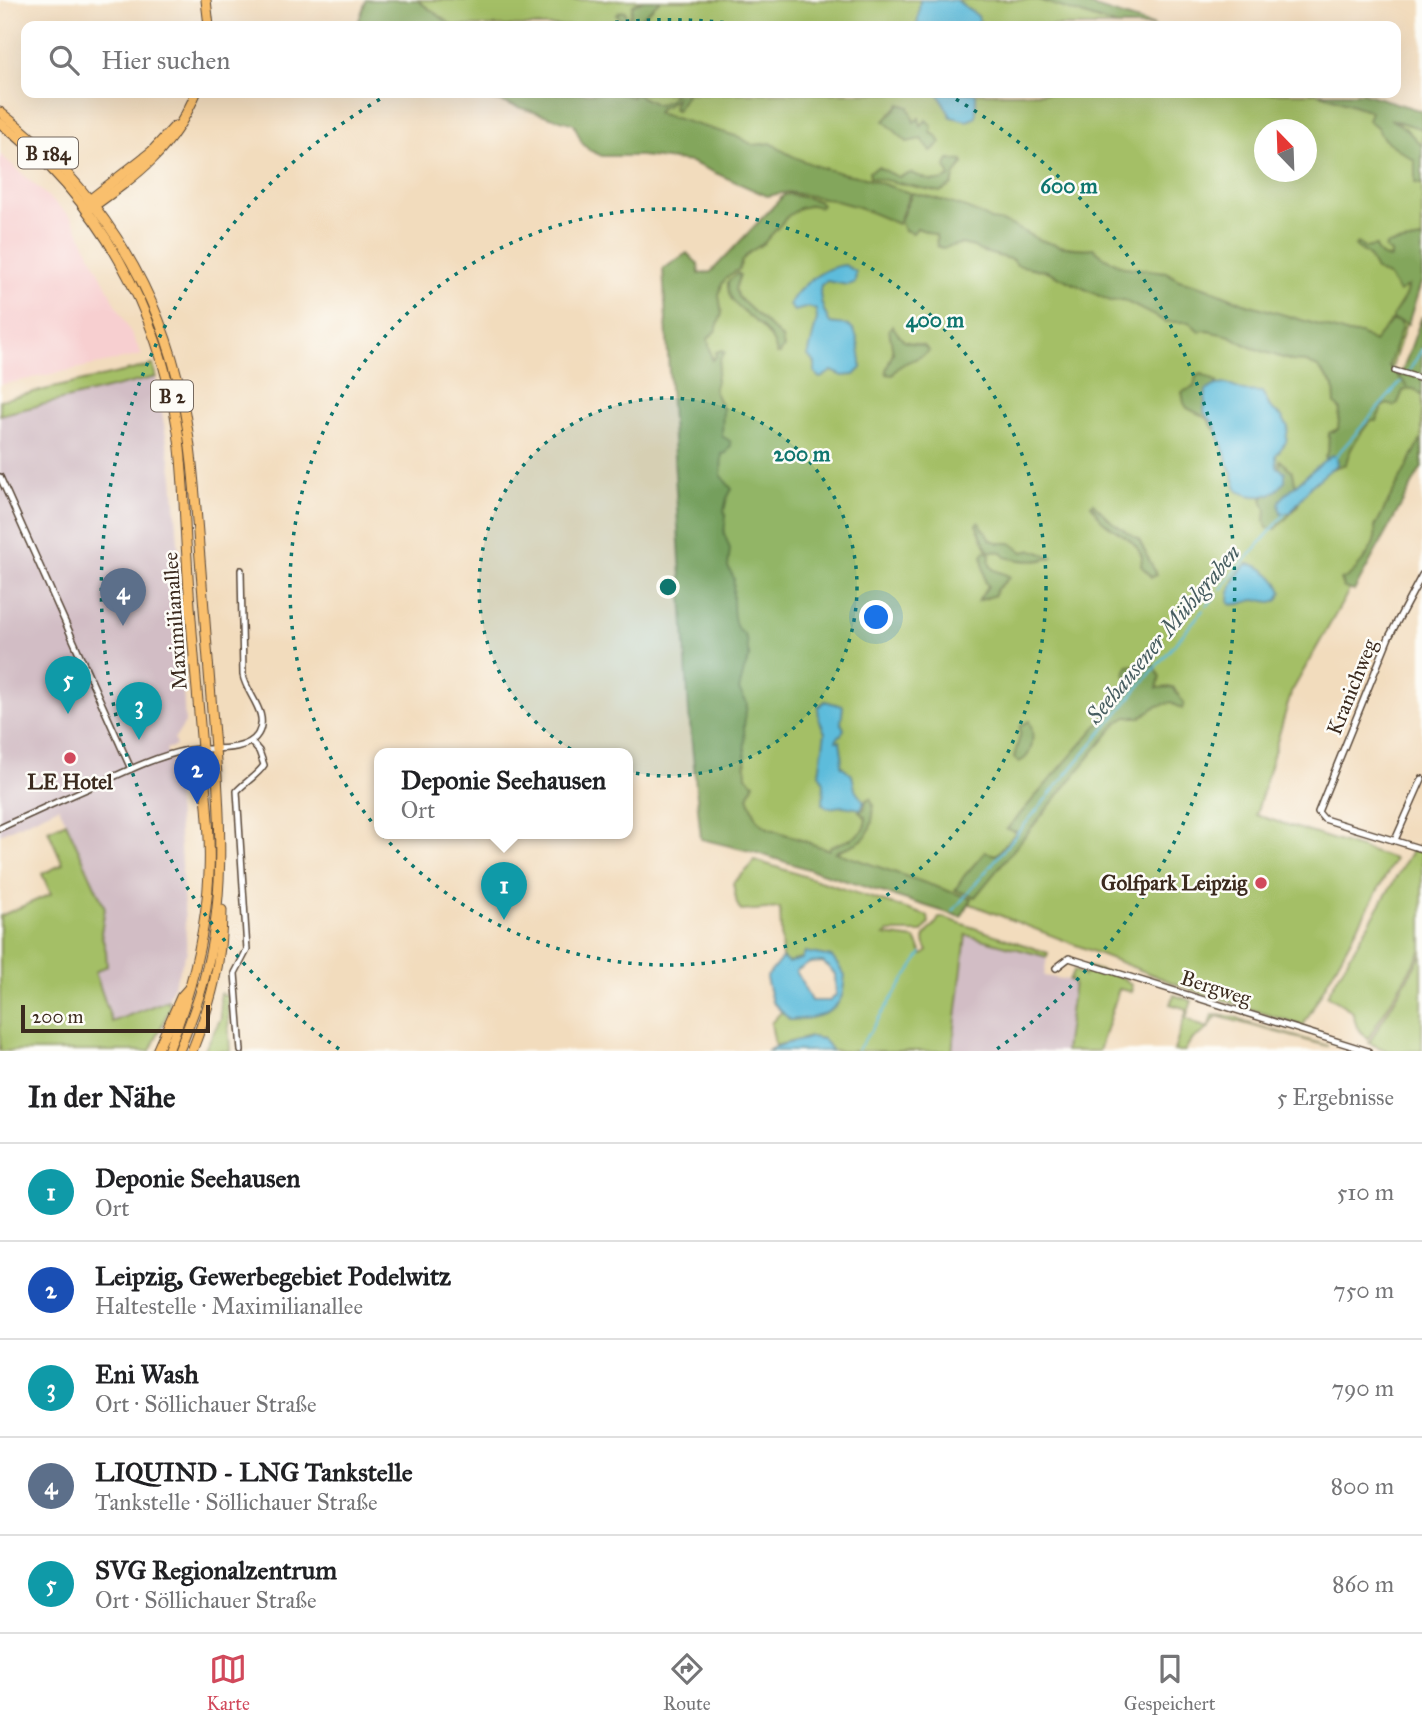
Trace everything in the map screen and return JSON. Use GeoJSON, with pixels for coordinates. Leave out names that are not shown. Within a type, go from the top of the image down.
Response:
{"type":"FeatureCollection","features":[{"type":"Feature","properties":{"kind":"main road"},"geometry":{"type":"LineString","coordinates":[[205,0],[208,21]]}},
{"type":"Feature","properties":{"kind":"main road"},"geometry":{"type":"LineString","coordinates":[[89,205],[152,151],[184,117],[194,98]]}},
{"type":"Feature","properties":{"kind":"main road","name":"Maximilianallee"},"geometry":{"type":"LineString","coordinates":[[0,112],[49,154],[133,263],[154,307],[186,395],[220,822],[218,901],[204,980],[179,1051]]}},
{"type":"Feature","properties":{"kind":"main road","name":"B 184"},"geometry":{"type":"LineString","coordinates":[[0,123],[89,205]]}},
{"type":"Feature","properties":{"kind":"main road","name":"Maximilianallee"},"geometry":{"type":"LineString","coordinates":[[89,205],[138,296],[159,349],[172,397],[181,457],[209,871],[202,940],[192,984],[168,1051]]}},
{"type":"Feature","properties":{"kind":"main road"},"geometry":{"type":"LineString","coordinates":[[192,1051],[204,1022],[219,967],[222,911],[218,901]]}},
{"type":"Feature","properties":{"kind":"main road"},"geometry":{"type":"LineString","coordinates":[[157,1051],[181,997],[192,984]]}},
{"type":"Feature","properties":{"kind":"street"},"geometry":{"type":"LineString","coordinates":[[1395,370],[1422,379]]}},
{"type":"Feature","properties":{"kind":"street"},"geometry":{"type":"LineString","coordinates":[[0,477],[131,769]]}},
{"type":"Feature","properties":{"kind":"street"},"geometry":{"type":"LineString","coordinates":[[0,828],[131,769],[174,753],[245,745],[251,742],[260,730],[261,719],[258,707],[244,682],[241,570]]}},
{"type":"Feature","properties":{"kind":"street","name":"Kranichweg"},"geometry":{"type":"LineString","coordinates":[[1395,840],[1319,815],[1320,806],[1389,637],[1422,575]]}},
{"type":"Feature","properties":{"kind":"street"},"geometry":{"type":"LineString","coordinates":[[241,1051],[235,973],[247,950],[237,791],[248,779],[260,772],[264,765],[259,751],[251,742]]}},
{"type":"Feature","properties":{"kind":"street"},"geometry":{"type":"LineString","coordinates":[[1422,779],[1395,840],[1422,849]]}},
{"type":"Feature","properties":{"kind":"street","name":"Bergweg"},"geometry":{"type":"LineString","coordinates":[[1056,968],[1069,958],[1368,1051]]}},
{"type":"Feature","properties":{"kind":"shaded area"},"geometry":{"type":"Polygon","coordinates":[[[0,154],[72,218],[142,355],[0,385],[0,154]]]}},
{"type":"Feature","properties":{"kind":"shaded area"},"geometry":{"type":"Polygon","coordinates":[[[156,377],[173,477],[182,593],[178,596],[185,723],[174,740],[176,746],[166,749],[175,774],[187,951],[162,1015],[0,1051],[92,876],[59,807],[0,834],[0,415],[156,377]]]}},
{"type":"Feature","properties":{"kind":"shaded area"},"geometry":{"type":"Polygon","coordinates":[[[966,934],[1047,957],[1044,976],[1074,981],[1065,1051],[952,1051],[966,934]]]}},
{"type":"Feature","properties":{"kind":"green space"},"geometry":{"type":"Polygon","coordinates":[[[366,0],[417,0],[446,21],[359,21],[366,0]]]}},
{"type":"Feature","properties":{"kind":"green space"},"geometry":{"type":"Polygon","coordinates":[[[373,0],[1060,0],[1125,21],[366,21],[373,0]]]}},
{"type":"Feature","properties":{"kind":"green space"},"geometry":{"type":"Polygon","coordinates":[[[643,0],[661,0],[637,21],[622,21],[616,15],[625,11],[627,17],[630,17],[633,5],[643,0]]]}},
{"type":"Feature","properties":{"kind":"green space"},"geometry":{"type":"Polygon","coordinates":[[[1039,0],[1073,0],[1139,21],[1102,21],[1039,0]]]}},
{"type":"Feature","properties":{"kind":"green space"},"geometry":{"type":"Polygon","coordinates":[[[484,98],[644,98],[657,105],[676,98],[661,107],[657,113],[739,137],[753,145],[771,143],[813,165],[910,193],[898,224],[858,207],[829,199],[788,192],[767,196],[691,162],[641,156],[602,156],[582,143],[574,124],[484,98]]]}},
{"type":"Feature","properties":{"kind":"green space","name":"Golfpark Leipzig"},"geometry":{"type":"Polygon","coordinates":[[[542,98],[1362,98],[1422,117],[1422,274],[1391,371],[1422,386],[1422,441],[1372,550],[1291,693],[1256,815],[1395,859],[1303,1026],[1189,989],[950,896],[740,822],[699,291],[800,184],[542,98]]]}},
{"type":"Feature","properties":{"kind":"green space"},"geometry":{"type":"Polygon","coordinates":[[[676,98],[684,98],[676,111],[673,108],[676,98]]]}},
{"type":"Feature","properties":{"kind":"green space"},"geometry":{"type":"Polygon","coordinates":[[[1333,98],[1379,98],[1422,111],[1422,129],[1390,119],[1405,128],[1422,146],[1422,184],[1415,183],[1415,161],[1384,139],[1376,126],[1368,121],[1371,111],[1333,98]]]}},
{"type":"Feature","properties":{"kind":"green space"},"geometry":{"type":"Polygon","coordinates":[[[900,104],[909,107],[914,122],[919,118],[921,126],[926,120],[932,126],[931,133],[937,136],[941,143],[931,151],[921,139],[907,142],[884,121],[900,104]]]}},
{"type":"Feature","properties":{"kind":"green space"},"geometry":{"type":"Polygon","coordinates":[[[949,160],[963,161],[963,164],[955,174],[952,185],[940,192],[870,177],[869,172],[878,167],[898,177],[911,173],[939,181],[950,177],[946,166],[949,160]]]}},
{"type":"Feature","properties":{"kind":"green space"},"geometry":{"type":"Polygon","coordinates":[[[912,193],[965,208],[990,220],[1010,224],[1052,244],[1094,248],[1105,258],[1124,267],[1166,272],[1179,280],[1244,303],[1349,334],[1361,334],[1374,342],[1391,321],[1396,321],[1393,315],[1408,286],[1399,292],[1389,277],[1376,270],[1368,255],[1355,246],[1357,243],[1365,248],[1376,246],[1382,257],[1391,258],[1391,253],[1385,249],[1386,245],[1422,239],[1422,280],[1408,324],[1398,321],[1402,326],[1389,366],[1408,387],[1400,378],[1422,316],[1422,396],[1409,389],[1403,391],[1398,403],[1383,406],[1376,421],[1370,421],[1356,441],[1346,464],[1331,469],[1325,456],[1328,453],[1329,433],[1338,429],[1340,409],[1335,404],[1334,386],[1318,367],[1250,347],[1230,336],[1203,330],[1200,332],[1189,322],[1166,322],[1123,300],[1110,301],[1047,271],[1017,265],[1013,260],[974,247],[961,244],[942,248],[937,246],[936,235],[917,228],[913,233],[904,230],[900,221],[912,193]]]}},
{"type":"Feature","properties":{"kind":"green space"},"geometry":{"type":"Polygon","coordinates":[[[789,194],[822,204],[820,207],[812,205],[800,208],[788,216],[764,243],[742,260],[739,269],[726,278],[719,295],[722,314],[716,330],[708,339],[712,360],[716,352],[725,352],[720,359],[714,390],[723,409],[722,436],[730,441],[731,446],[722,454],[721,476],[732,489],[724,511],[724,533],[730,549],[728,567],[734,578],[734,617],[737,628],[746,638],[750,657],[739,690],[747,703],[744,726],[746,776],[754,783],[748,797],[758,821],[768,828],[829,850],[830,847],[851,839],[864,830],[866,818],[859,811],[864,809],[866,800],[870,798],[873,813],[869,831],[861,841],[835,852],[972,899],[961,917],[754,852],[701,839],[689,714],[663,269],[687,253],[698,264],[699,274],[711,272],[784,195],[789,194]]]}},
{"type":"Feature","properties":{"kind":"green space"},"geometry":{"type":"Polygon","coordinates":[[[738,273],[740,275],[735,289],[738,297],[782,338],[784,347],[780,354],[777,354],[773,342],[758,323],[733,302],[728,282],[738,273]]]}},
{"type":"Feature","properties":{"kind":"green space"},"geometry":{"type":"Polygon","coordinates":[[[892,326],[904,341],[924,346],[929,351],[900,366],[893,375],[887,374],[886,370],[893,353],[889,329],[892,326]]]}},
{"type":"Feature","properties":{"kind":"green space"},"geometry":{"type":"Polygon","coordinates":[[[153,365],[156,377],[0,415],[0,400],[153,365]]]}},
{"type":"Feature","properties":{"kind":"green space"},"geometry":{"type":"Polygon","coordinates":[[[1202,374],[1217,382],[1213,393],[1223,431],[1214,429],[1207,418],[1187,408],[1184,403],[1182,392],[1194,387],[1196,376],[1202,374]]]}},
{"type":"Feature","properties":{"kind":"green space"},"geometry":{"type":"Polygon","coordinates":[[[1422,438],[1422,467],[1354,591],[1344,588],[1340,580],[1356,569],[1370,549],[1375,538],[1375,527],[1422,438]]]}},
{"type":"Feature","properties":{"kind":"green space"},"geometry":{"type":"Polygon","coordinates":[[[1280,460],[1293,472],[1299,505],[1276,529],[1267,528],[1262,499],[1279,479],[1280,460]]]}},
{"type":"Feature","properties":{"kind":"green space"},"geometry":{"type":"Polygon","coordinates":[[[1093,503],[1112,522],[1139,540],[1157,575],[1152,577],[1141,566],[1142,557],[1138,549],[1101,519],[1091,505],[1093,503]]]}},
{"type":"Feature","properties":{"kind":"green space"},"geometry":{"type":"Polygon","coordinates":[[[979,522],[991,540],[1011,543],[1023,552],[1033,550],[1052,557],[1023,560],[1005,557],[1002,552],[988,551],[976,524],[979,522]]]}},
{"type":"Feature","properties":{"kind":"green space"},"geometry":{"type":"Polygon","coordinates":[[[985,551],[990,554],[991,567],[1010,577],[996,590],[995,595],[978,601],[988,586],[982,555],[985,551]]]}},
{"type":"Feature","properties":{"kind":"green space"},"geometry":{"type":"Polygon","coordinates":[[[1147,661],[1154,666],[1160,677],[1157,688],[1173,687],[1184,704],[1182,709],[1171,702],[1155,707],[1141,717],[1127,717],[1118,722],[975,897],[955,890],[985,852],[996,855],[1017,832],[1007,829],[1103,719],[1128,681],[1125,676],[1127,666],[1147,661]]]}},
{"type":"Feature","properties":{"kind":"green space"},"geometry":{"type":"Polygon","coordinates":[[[1029,721],[1032,744],[1028,755],[1019,762],[1014,757],[1020,726],[1029,721]]]}},
{"type":"Feature","properties":{"kind":"green space"},"geometry":{"type":"Polygon","coordinates":[[[66,822],[105,908],[101,933],[107,966],[95,972],[112,1022],[168,1000],[170,1008],[150,1051],[0,1051],[0,916],[51,894],[42,874],[63,864],[48,830],[66,822]]]}},
{"type":"Feature","properties":{"kind":"green space"},"geometry":{"type":"Polygon","coordinates":[[[1413,849],[1422,852],[1422,950],[1368,1039],[1357,1027],[1352,1011],[1327,995],[1413,849]]]}},
{"type":"Feature","properties":{"kind":"green space"},"geometry":{"type":"Polygon","coordinates":[[[754,860],[928,916],[929,924],[922,932],[889,932],[885,935],[915,939],[923,955],[928,951],[924,940],[927,933],[939,918],[945,918],[1048,953],[1047,957],[966,935],[952,1051],[832,1051],[823,1039],[810,1037],[775,1046],[771,1023],[782,1011],[791,1020],[841,997],[832,957],[802,958],[788,963],[782,958],[780,908],[741,911],[733,883],[754,860]]]}},
{"type":"Feature","properties":{"kind":"green space"},"geometry":{"type":"Polygon","coordinates":[[[1422,954],[1422,1051],[1388,1051],[1369,1043],[1422,954]]]}},
{"type":"Feature","properties":{"kind":"green space"},"geometry":{"type":"Polygon","coordinates":[[[1085,966],[1123,978],[1131,985],[1132,992],[1119,989],[1099,1051],[1065,1051],[1074,982],[1069,980],[1074,970],[1084,976],[1085,966]]]}},
{"type":"Feature","properties":{"kind":"green space"},"geometry":{"type":"Polygon","coordinates":[[[220,993],[227,996],[230,1051],[204,1051],[221,1018],[220,993]]]}},
{"type":"Feature","properties":{"kind":"green space"},"geometry":{"type":"Polygon","coordinates":[[[1174,995],[1192,1001],[1186,1018],[1208,1028],[1191,1041],[1185,1051],[1174,1051],[1187,1009],[1170,1004],[1174,995]]]}},
{"type":"Feature","properties":{"kind":"green space"},"geometry":{"type":"Polygon","coordinates":[[[1213,1015],[1230,1016],[1328,1046],[1217,1016],[1208,1027],[1213,1015]]]}},
{"type":"Feature","properties":{"kind":"water"},"geometry":{"type":"Polygon","coordinates":[[[920,0],[956,0],[978,16],[980,21],[918,21],[920,0]]]}},
{"type":"Feature","properties":{"kind":"water"},"geometry":{"type":"Polygon","coordinates":[[[941,98],[976,98],[976,117],[967,121],[951,117],[941,98]]]}},
{"type":"Feature","properties":{"kind":"water"},"geometry":{"type":"Polygon","coordinates":[[[845,265],[856,272],[855,283],[847,285],[827,281],[821,285],[821,299],[830,323],[848,326],[855,332],[861,368],[854,375],[843,376],[832,371],[821,378],[815,372],[815,363],[808,356],[817,319],[816,310],[809,307],[794,311],[789,305],[799,291],[820,273],[845,265]]]}},
{"type":"Feature","properties":{"kind":"water"},"geometry":{"type":"Polygon","coordinates":[[[1226,384],[1244,391],[1262,392],[1270,407],[1282,417],[1288,427],[1286,442],[1276,455],[1277,467],[1285,472],[1285,481],[1270,494],[1251,496],[1238,491],[1215,425],[1204,412],[1206,391],[1216,385],[1226,384]]]}},
{"type":"Feature","properties":{"kind":"water"},"geometry":{"type":"Polygon","coordinates":[[[1332,455],[1336,457],[1337,464],[1311,486],[1290,513],[1281,513],[1279,504],[1283,497],[1332,455]]]}},
{"type":"Feature","properties":{"kind":"water"},"geometry":{"type":"Polygon","coordinates":[[[1248,564],[1259,567],[1273,578],[1282,592],[1278,600],[1230,604],[1234,582],[1248,564]]]}},
{"type":"Feature","properties":{"kind":"water"},"geometry":{"type":"Polygon","coordinates":[[[825,701],[843,706],[841,723],[844,729],[836,741],[840,741],[841,765],[852,775],[855,789],[864,802],[861,809],[843,806],[828,808],[823,804],[824,783],[819,773],[825,733],[819,719],[818,707],[825,701]]]}},
{"type":"Feature","properties":{"kind":"water"},"geometry":{"type":"Polygon","coordinates":[[[805,952],[832,957],[845,975],[843,993],[837,1004],[826,1013],[812,1018],[790,1020],[772,1002],[766,978],[782,958],[788,963],[802,959],[805,952]],[[823,962],[810,963],[796,971],[811,1001],[830,1001],[836,995],[835,974],[823,962]]]}},
{"type":"Feature","properties":{"kind":"water"},"geometry":{"type":"Polygon","coordinates":[[[810,1037],[823,1039],[832,1051],[768,1051],[777,1046],[810,1037]]]}},
{"type":"Feature","properties":{"kind":"waterway","name":"Seehausener Mühlgraben"},"geometry":{"type":"LineString","coordinates":[[1408,373],[1422,349]]}},
{"type":"Feature","properties":{"kind":"waterway","name":"Seehausener Mühlgraben"},"geometry":{"type":"LineString","coordinates":[[1335,457],[1401,382]]}},
{"type":"Feature","properties":{"kind":"waterway","name":"Seehausener Mühlgraben"},"geometry":{"type":"LineString","coordinates":[[1221,589],[1285,514]]}},
{"type":"Feature","properties":{"kind":"waterway","name":"Seehausener Mühlgraben"},"geometry":{"type":"LineString","coordinates":[[1207,606],[1217,594]]}},
{"type":"Feature","properties":{"kind":"waterway","name":"Seehausener Mühlgraben"},"geometry":{"type":"LineString","coordinates":[[953,911],[1203,610]]}},
{"type":"Feature","properties":{"kind":"waterway","name":"Seehausener Mühlgraben"},"geometry":{"type":"LineString","coordinates":[[857,1051],[922,953]]}},
{"type":"Feature","properties":{"kind":"place","name":"LIQUIND - LNG Tankstelle"},"geometry":{"type":"Point","coordinates":[123,626]}},
{"type":"Feature","properties":{"kind":"place","name":"SVG Regionalzentrum"},"geometry":{"type":"Point","coordinates":[68,714]}},
{"type":"Feature","properties":{"kind":"place","name":"Eni Wash"},"geometry":{"type":"Point","coordinates":[139,740]}},
{"type":"Feature","properties":{"kind":"place","name":"LE Hotel"},"geometry":{"type":"Point","coordinates":[70,758]}},
{"type":"Feature","properties":{"kind":"place","name":"Leipzig, Gewerbegebiet Podelwitz"},"geometry":{"type":"Point","coordinates":[197,804]}},
{"type":"Feature","properties":{"kind":"place","name":"Golfpark Leipzig"},"geometry":{"type":"Point","coordinates":[1261,883]}},
{"type":"Feature","properties":{"kind":"place","name":"Deponie Seehausen"},"geometry":{"type":"Point","coordinates":[504,920]}}]}
